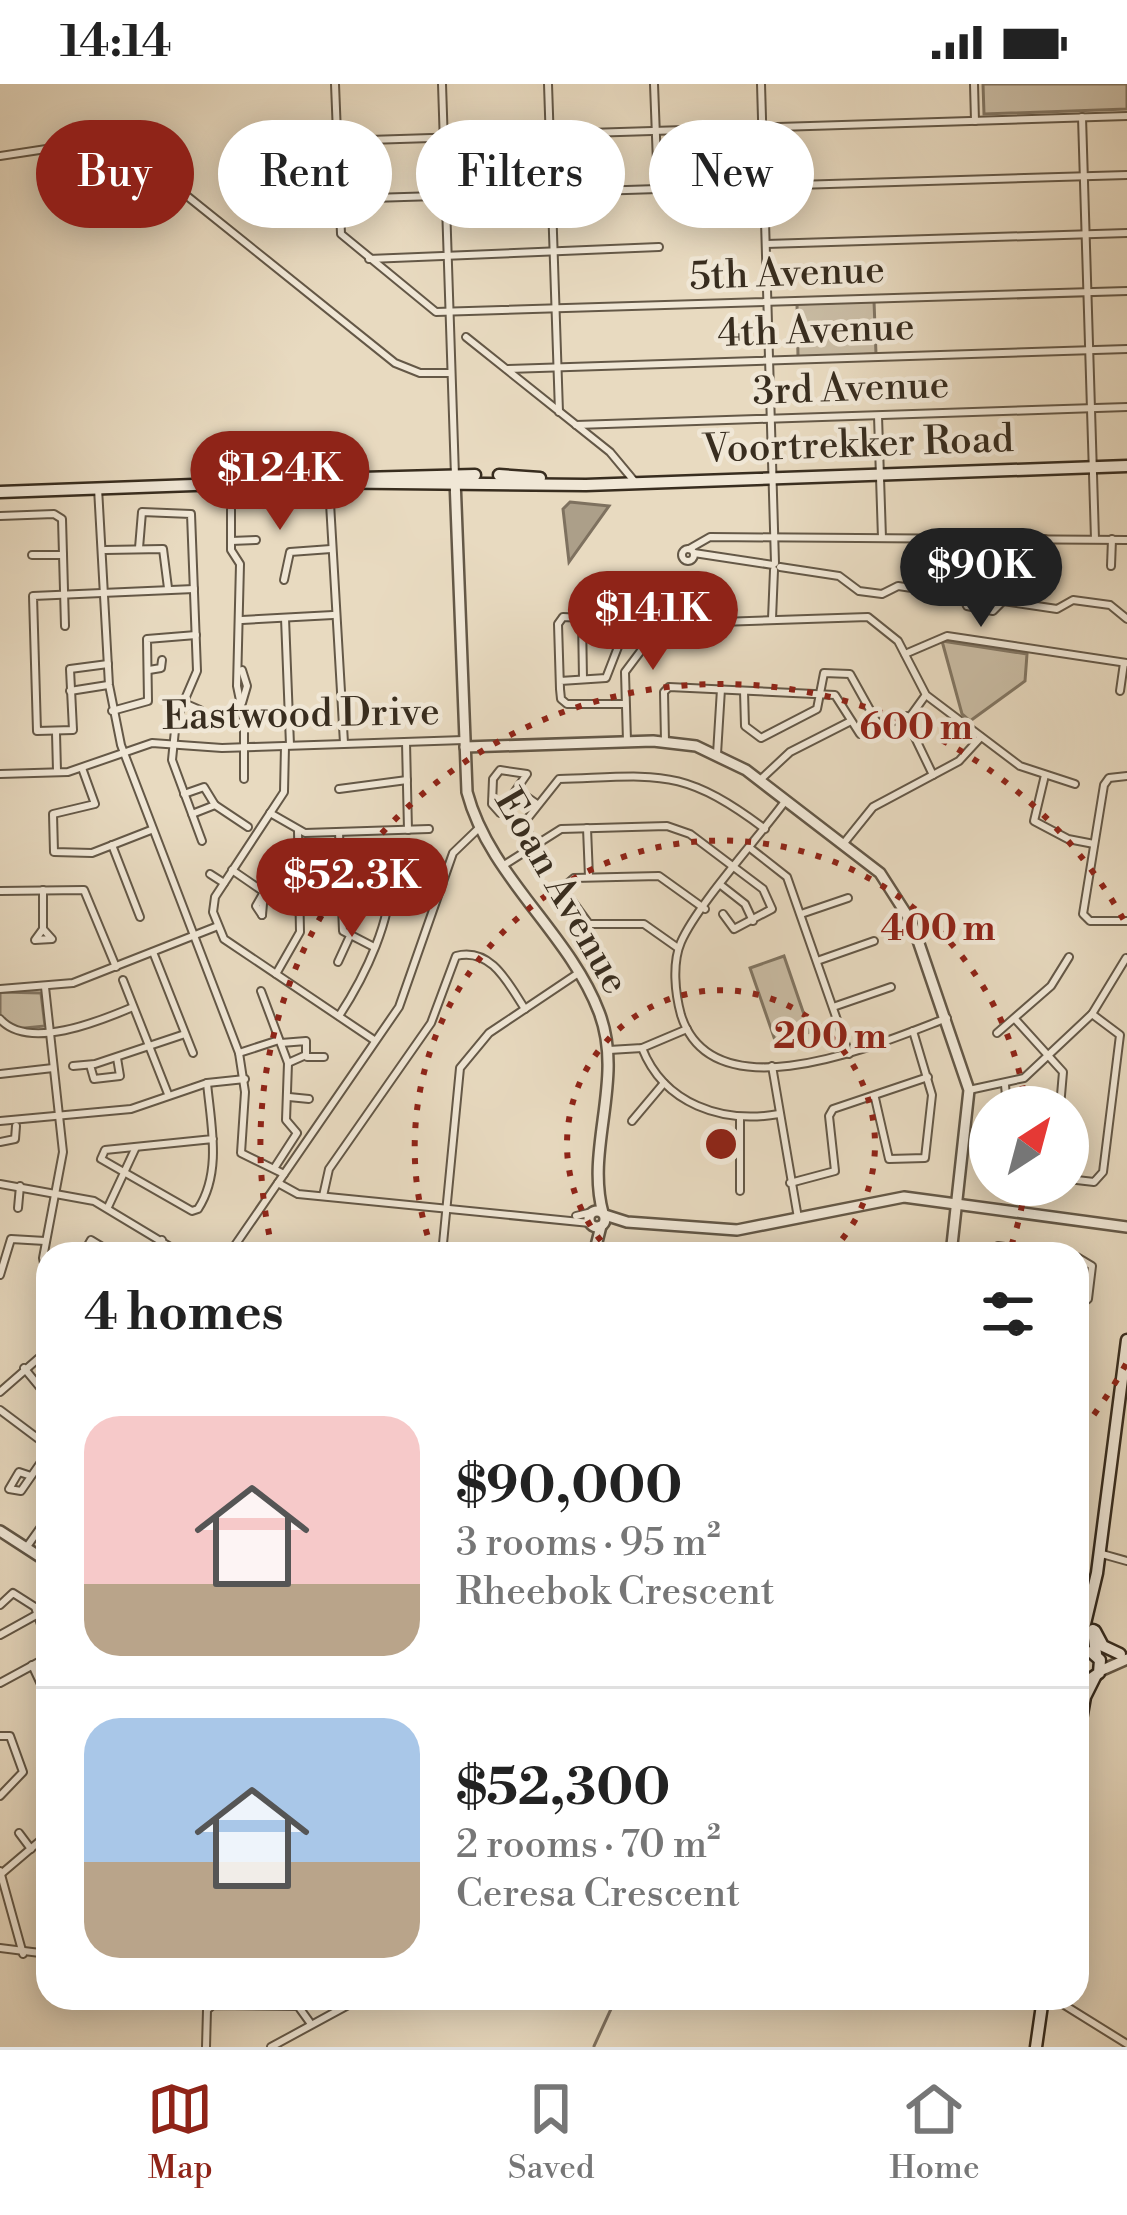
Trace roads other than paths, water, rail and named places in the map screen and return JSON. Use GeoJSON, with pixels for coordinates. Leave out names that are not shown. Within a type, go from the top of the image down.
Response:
{"type":"FeatureCollection","features":[{"type":"Feature","properties":{"kind":"main road","name":"Voortrekker Road"},"geometry":{"type":"LineString","coordinates":[[0,492],[521,475],[591,483],[1127,466]]}},
{"type":"Feature","properties":{"kind":"main road"},"geometry":{"type":"LineString","coordinates":[[1089,1622],[1127,1340]]}},
{"type":"Feature","properties":{"kind":"main road"},"geometry":{"type":"LineString","coordinates":[[1089,1690],[1097,1675],[1093,1628],[1097,1573]]}},
{"type":"Feature","properties":{"kind":"main road"},"geometry":{"type":"LineString","coordinates":[[1093,1628],[1103,1646],[1125,1655]]}},
{"type":"Feature","properties":{"kind":"main road"},"geometry":{"type":"LineString","coordinates":[[1089,1654],[1096,1655]]}},
{"type":"Feature","properties":{"kind":"main road"},"geometry":{"type":"LineString","coordinates":[[1089,1677],[1097,1675]]}},
{"type":"Feature","properties":{"kind":"main road"},"geometry":{"type":"LineString","coordinates":[[1036,2047],[1041,2010]]}},
{"type":"Feature","properties":{"kind":"street"},"geometry":{"type":"LineString","coordinates":[[335,84],[336,120]]}},
{"type":"Feature","properties":{"kind":"street"},"geometry":{"type":"LineString","coordinates":[[442,84],[443,120]]}},
{"type":"Feature","properties":{"kind":"street"},"geometry":{"type":"LineString","coordinates":[[548,84],[549,120]]}},
{"type":"Feature","properties":{"kind":"street"},"geometry":{"type":"LineString","coordinates":[[654,84],[656,120]]}},
{"type":"Feature","properties":{"kind":"street"},"geometry":{"type":"LineString","coordinates":[[761,84],[762,120]]}},
{"type":"Feature","properties":{"kind":"street"},"geometry":{"type":"LineString","coordinates":[[974,84],[975,121]]}},
{"type":"Feature","properties":{"kind":"street"},"geometry":{"type":"LineString","coordinates":[[814,126],[1127,116]]}},
{"type":"Feature","properties":{"kind":"street"},"geometry":{"type":"LineString","coordinates":[[1082,117],[1095,539]]}},
{"type":"Feature","properties":{"kind":"street"},"geometry":{"type":"LineString","coordinates":[[0,156],[105,140],[121,143],[394,363],[420,373],[451,373]]}},
{"type":"Feature","properties":{"kind":"street"},"geometry":{"type":"LineString","coordinates":[[814,184],[1127,175]]}},
{"type":"Feature","properties":{"kind":"street"},"geometry":{"type":"LineString","coordinates":[[340,228],[340,234],[369,260],[432,310],[449,313]]}},
{"type":"Feature","properties":{"kind":"street"},"geometry":{"type":"LineString","coordinates":[[446,228],[455,480]]}},
{"type":"Feature","properties":{"kind":"street"},"geometry":{"type":"LineString","coordinates":[[553,228],[559,412]]}},
{"type":"Feature","properties":{"kind":"street"},"geometry":{"type":"LineString","coordinates":[[765,228],[776,553],[772,619]]}},
{"type":"Feature","properties":{"kind":"street"},"geometry":{"type":"LineString","coordinates":[[766,244],[1127,233]]}},
{"type":"Feature","properties":{"kind":"street"},"geometry":{"type":"LineString","coordinates":[[369,260],[659,248]]}},
{"type":"Feature","properties":{"kind":"street","name":"5th Avenue"},"geometry":{"type":"LineString","coordinates":[[449,313],[1127,291]]}},
{"type":"Feature","properties":{"kind":"street"},"geometry":{"type":"LineString","coordinates":[[466,338],[628,468],[635,482]]}},
{"type":"Feature","properties":{"kind":"street","name":"4th Avenue"},"geometry":{"type":"LineString","coordinates":[[507,369],[1127,349]]}},
{"type":"Feature","properties":{"kind":"street","name":"3rd Avenue"},"geometry":{"type":"LineString","coordinates":[[576,425],[1127,407]]}},
{"type":"Feature","properties":{"kind":"street"},"geometry":{"type":"LineString","coordinates":[[878,415],[882,538]]}},
{"type":"Feature","properties":{"kind":"street","name":"Eoan Avenue"},"geometry":{"type":"LineString","coordinates":[[455,480],[467,792],[480,827],[599,1011],[609,1051],[595,1242]]}},
{"type":"Feature","properties":{"kind":"street"},"geometry":{"type":"LineString","coordinates":[[98,488],[109,685],[122,751],[239,1053],[244,1079],[241,1153],[284,1174]]}},
{"type":"Feature","properties":{"kind":"street"},"geometry":{"type":"LineString","coordinates":[[330,503],[344,744]]}},
{"type":"Feature","properties":{"kind":"street"},"geometry":{"type":"LineString","coordinates":[[231,510],[231,541],[240,564],[244,779]]}},
{"type":"Feature","properties":{"kind":"street"},"geometry":{"type":"LineString","coordinates":[[139,548],[141,513],[189,512],[196,675],[173,743],[172,763],[202,841]]}},
{"type":"Feature","properties":{"kind":"street"},"geometry":{"type":"LineString","coordinates":[[0,516],[59,516],[65,626]]}},
{"type":"Feature","properties":{"kind":"street"},"geometry":{"type":"LineString","coordinates":[[962,595],[898,586],[882,594],[860,591],[839,576],[693,551],[710,537],[1127,539]]}},
{"type":"Feature","properties":{"kind":"street"},"geometry":{"type":"LineString","coordinates":[[1045,539],[1045,561]]}},
{"type":"Feature","properties":{"kind":"street"},"geometry":{"type":"LineString","coordinates":[[1111,566],[1112,539]]}},
{"type":"Feature","properties":{"kind":"street"},"geometry":{"type":"LineString","coordinates":[[231,541],[256,540]]}},
{"type":"Feature","properties":{"kind":"street"},"geometry":{"type":"LineString","coordinates":[[284,580],[290,552],[332,549]]}},
{"type":"Feature","properties":{"kind":"street"},"geometry":{"type":"LineString","coordinates":[[105,550],[165,551],[168,590]]}},
{"type":"Feature","properties":{"kind":"street"},"geometry":{"type":"LineString","coordinates":[[32,555],[63,555]]}},
{"type":"Feature","properties":{"kind":"street"},"geometry":{"type":"LineString","coordinates":[[962,595],[969,585],[984,586],[1001,591],[1003,601]]}},
{"type":"Feature","properties":{"kind":"street"},"geometry":{"type":"LineString","coordinates":[[108,664],[72,666],[75,728],[56,733],[36,728],[31,600],[64,593],[194,589]]}},
{"type":"Feature","properties":{"kind":"street"},"geometry":{"type":"LineString","coordinates":[[962,595],[967,606],[993,610],[1003,601]]}},
{"type":"Feature","properties":{"kind":"street"},"geometry":{"type":"LineString","coordinates":[[1003,601],[1057,609],[1073,600],[1110,605],[1127,619]]}},
{"type":"Feature","properties":{"kind":"street"},"geometry":{"type":"LineString","coordinates":[[242,620],[333,615]]}},
{"type":"Feature","properties":{"kind":"street"},"geometry":{"type":"LineString","coordinates":[[627,742],[627,668],[661,624],[868,617],[905,654],[926,695],[1020,766],[1075,784]]}},
{"type":"Feature","properties":{"kind":"street"},"geometry":{"type":"LineString","coordinates":[[285,618],[285,789],[212,904],[224,940],[376,1040]]}},
{"type":"Feature","properties":{"kind":"street"},"geometry":{"type":"LineString","coordinates":[[560,681],[606,678],[618,645],[582,618],[560,620],[560,681],[561,699],[567,704],[625,704]]}},
{"type":"Feature","properties":{"kind":"street"},"geometry":{"type":"LineString","coordinates":[[582,618],[583,680]]}},
{"type":"Feature","properties":{"kind":"street"},"geometry":{"type":"LineString","coordinates":[[112,711],[148,703],[147,639],[196,635]]}},
{"type":"Feature","properties":{"kind":"street"},"geometry":{"type":"LineString","coordinates":[[905,654],[947,636],[1126,663],[1120,691]]}},
{"type":"Feature","properties":{"kind":"street"},"geometry":{"type":"LineString","coordinates":[[147,670],[160,669],[162,660]]}},
{"type":"Feature","properties":{"kind":"street"},"geometry":{"type":"LineString","coordinates":[[744,691],[746,726],[761,738],[814,712],[824,673],[851,674],[879,725]]}},
{"type":"Feature","properties":{"kind":"street"},"geometry":{"type":"LineString","coordinates":[[70,691],[109,685]]}},
{"type":"Feature","properties":{"kind":"street"},"geometry":{"type":"LineString","coordinates":[[718,754],[721,689]]}},
{"type":"Feature","properties":{"kind":"street"},"geometry":{"type":"LineString","coordinates":[[665,741],[665,690],[838,696],[860,734],[908,716],[926,695]]}},
{"type":"Feature","properties":{"kind":"street"},"geometry":{"type":"LineString","coordinates":[[184,703],[200,710]]}},
{"type":"Feature","properties":{"kind":"street"},"geometry":{"type":"LineString","coordinates":[[908,716],[933,775]]}},
{"type":"Feature","properties":{"kind":"street"},"geometry":{"type":"LineString","coordinates":[[760,780],[790,752],[850,721]]}},
{"type":"Feature","properties":{"kind":"street"},"geometry":{"type":"LineString","coordinates":[[56,733],[57,772]]}},
{"type":"Feature","properties":{"kind":"street"},"geometry":{"type":"LineString","coordinates":[[844,843],[873,807],[964,757],[981,737]]}},
{"type":"Feature","properties":{"kind":"street"},"geometry":{"type":"LineString","coordinates":[[464,744],[665,741],[718,754],[844,843],[897,894],[947,1018],[968,1090],[953,1242]]}},
{"type":"Feature","properties":{"kind":"street"},"geometry":{"type":"LineString","coordinates":[[406,742],[408,830]]}},
{"type":"Feature","properties":{"kind":"street","name":"Eastwood Drive"},"geometry":{"type":"LineString","coordinates":[[0,774],[82,768],[122,751],[173,743],[243,747],[464,744]]}},
{"type":"Feature","properties":{"kind":"street"},"geometry":{"type":"LineString","coordinates":[[82,768],[95,804],[52,815],[54,852],[84,854],[152,829]]}},
{"type":"Feature","properties":{"kind":"street"},"geometry":{"type":"LineString","coordinates":[[526,771],[517,790],[502,812],[495,811],[496,773],[526,771]]}},
{"type":"Feature","properties":{"kind":"street"},"geometry":{"type":"LineString","coordinates":[[1045,776],[1035,823],[1094,844]]}},
{"type":"Feature","properties":{"kind":"street"},"geometry":{"type":"LineString","coordinates":[[1127,776],[1106,781],[1084,917],[1127,921]]}},
{"type":"Feature","properties":{"kind":"street"},"geometry":{"type":"LineString","coordinates":[[534,845],[524,825],[559,779],[667,777],[707,788],[765,829]]}},
{"type":"Feature","properties":{"kind":"street"},"geometry":{"type":"LineString","coordinates":[[340,789],[406,780]]}},
{"type":"Feature","properties":{"kind":"street"},"geometry":{"type":"LineString","coordinates":[[184,794],[206,787],[215,805],[248,826]]}},
{"type":"Feature","properties":{"kind":"street"},"geometry":{"type":"LineString","coordinates":[[517,790],[537,804]]}},
{"type":"Feature","properties":{"kind":"street"},"geometry":{"type":"LineString","coordinates":[[786,800],[679,949],[675,975],[687,1029],[717,1060],[772,1066],[849,1054],[947,1018]]}},
{"type":"Feature","properties":{"kind":"street"},"geometry":{"type":"LineString","coordinates":[[192,814],[215,805]]}},
{"type":"Feature","properties":{"kind":"street"},"geometry":{"type":"LineString","coordinates":[[271,813],[298,832],[429,829]]}},
{"type":"Feature","properties":{"kind":"street"},"geometry":{"type":"LineString","coordinates":[[372,818],[373,831]]}},
{"type":"Feature","properties":{"kind":"street"},"geometry":{"type":"LineString","coordinates":[[237,1242],[405,992],[453,853],[480,827]]}},
{"type":"Feature","properties":{"kind":"street"},"geometry":{"type":"LineString","coordinates":[[504,865],[558,830],[672,827],[765,891],[772,909],[732,928],[723,914]]}},
{"type":"Feature","properties":{"kind":"street"},"geometry":{"type":"LineString","coordinates":[[587,828],[589,878]]}},
{"type":"Feature","properties":{"kind":"street"},"geometry":{"type":"LineString","coordinates":[[276,974],[300,932],[298,832]]}},
{"type":"Feature","properties":{"kind":"street"},"geometry":{"type":"LineString","coordinates":[[339,832],[343,931],[372,946]]}},
{"type":"Feature","properties":{"kind":"street"},"geometry":{"type":"LineString","coordinates":[[112,845],[140,917]]}},
{"type":"Feature","properties":{"kind":"street"},"geometry":{"type":"LineString","coordinates":[[750,848],[787,877],[849,1054]]}},
{"type":"Feature","properties":{"kind":"street"},"geometry":{"type":"LineString","coordinates":[[284,861],[298,861]]}},
{"type":"Feature","properties":{"kind":"street"},"geometry":{"type":"LineString","coordinates":[[339,1016],[361,980],[391,888],[390,869]]}},
{"type":"Feature","properties":{"kind":"street"},"geometry":{"type":"LineString","coordinates":[[341,871],[402,869]]}},
{"type":"Feature","properties":{"kind":"street"},"geometry":{"type":"LineString","coordinates":[[232,870],[264,892]]}},
{"type":"Feature","properties":{"kind":"street"},"geometry":{"type":"LineString","coordinates":[[210,874],[224,883]]}},
{"type":"Feature","properties":{"kind":"street"},"geometry":{"type":"LineString","coordinates":[[679,949],[644,924],[596,926],[584,920],[565,890],[571,879],[659,876],[705,909]]}},
{"type":"Feature","properties":{"kind":"street"},"geometry":{"type":"LineString","coordinates":[[722,886],[745,904],[753,921]]}},
{"type":"Feature","properties":{"kind":"street"},"geometry":{"type":"LineString","coordinates":[[0,891],[79,889],[87,894],[116,967]]}},
{"type":"Feature","properties":{"kind":"street"},"geometry":{"type":"LineString","coordinates":[[43,890],[43,929]]}},
{"type":"Feature","properties":{"kind":"street"},"geometry":{"type":"LineString","coordinates":[[801,914],[848,898]]}},
{"type":"Feature","properties":{"kind":"street"},"geometry":{"type":"LineString","coordinates":[[0,989],[45,987],[116,967],[218,926]]}},
{"type":"Feature","properties":{"kind":"street"},"geometry":{"type":"LineString","coordinates":[[338,962],[349,938]]}},
{"type":"Feature","properties":{"kind":"street"},"geometry":{"type":"LineString","coordinates":[[817,961],[874,941]]}},
{"type":"Feature","properties":{"kind":"street"},"geometry":{"type":"LineString","coordinates":[[153,952],[193,1053]]}},
{"type":"Feature","properties":{"kind":"street"},"geometry":{"type":"LineString","coordinates":[[323,1196],[328,1168],[434,1017],[455,956],[476,954],[497,968],[525,1009]]}},
{"type":"Feature","properties":{"kind":"street"},"geometry":{"type":"LineString","coordinates":[[997,1033],[1051,986],[1069,957]]}},
{"type":"Feature","properties":{"kind":"street"},"geometry":{"type":"LineString","coordinates":[[968,1090],[1018,1082],[1092,1014],[1126,958]]}},
{"type":"Feature","properties":{"kind":"street"},"geometry":{"type":"LineString","coordinates":[[443,1242],[457,1075],[474,1048],[577,974]]}},
{"type":"Feature","properties":{"kind":"street"},"geometry":{"type":"LineString","coordinates":[[123,980],[168,1095]]}},
{"type":"Feature","properties":{"kind":"street"},"geometry":{"type":"LineString","coordinates":[[832,1007],[891,986]]}},
{"type":"Feature","properties":{"kind":"street"},"geometry":{"type":"LineString","coordinates":[[0,1275],[10,1239],[46,1241],[63,1156],[45,987]]}},
{"type":"Feature","properties":{"kind":"street"},"geometry":{"type":"LineString","coordinates":[[261,991],[288,1063],[286,1121],[297,1135],[275,1167]]}},
{"type":"Feature","properties":{"kind":"street"},"geometry":{"type":"LineString","coordinates":[[0,1019],[19,1032],[49,1030],[88,1026],[134,1007]]}},
{"type":"Feature","properties":{"kind":"street"},"geometry":{"type":"LineString","coordinates":[[1089,1181],[1103,1172],[1120,1035],[1092,1014]]}},
{"type":"Feature","properties":{"kind":"street"},"geometry":{"type":"LineString","coordinates":[[1015,1018],[1063,1072],[1062,1086]]}},
{"type":"Feature","properties":{"kind":"street"},"geometry":{"type":"LineString","coordinates":[[609,1051],[642,1048],[687,1029]]}},
{"type":"Feature","properties":{"kind":"street"},"geometry":{"type":"LineString","coordinates":[[875,1098],[889,1160],[922,1160],[932,1125],[928,1077],[913,1030]]}},
{"type":"Feature","properties":{"kind":"street"},"geometry":{"type":"LineString","coordinates":[[73,1066],[90,1065],[185,1034]]}},
{"type":"Feature","properties":{"kind":"street"},"geometry":{"type":"LineString","coordinates":[[239,1053],[304,1040],[308,1051],[304,1057]]}},
{"type":"Feature","properties":{"kind":"street"},"geometry":{"type":"LineString","coordinates":[[642,1048],[652,1073],[699,1108],[740,1117],[779,1114]]}},
{"type":"Feature","properties":{"kind":"street"},"geometry":{"type":"LineString","coordinates":[[90,1065],[94,1078],[120,1076],[116,1056]]}},
{"type":"Feature","properties":{"kind":"street"},"geometry":{"type":"LineString","coordinates":[[288,1063],[324,1057]]}},
{"type":"Feature","properties":{"kind":"street"},"geometry":{"type":"LineString","coordinates":[[772,1066],[798,1219]]}},
{"type":"Feature","properties":{"kind":"street"},"geometry":{"type":"LineString","coordinates":[[0,1074],[53,1068]]}},
{"type":"Feature","properties":{"kind":"street"},"geometry":{"type":"LineString","coordinates":[[790,1183],[836,1171],[831,1112],[928,1077]]}},
{"type":"Feature","properties":{"kind":"street"},"geometry":{"type":"LineString","coordinates":[[0,1121],[131,1109],[207,1083],[244,1079]]}},
{"type":"Feature","properties":{"kind":"street"},"geometry":{"type":"LineString","coordinates":[[207,1083],[213,1139],[210,1189],[196,1210],[104,1162],[103,1152],[213,1139]]}},
{"type":"Feature","properties":{"kind":"street"},"geometry":{"type":"LineString","coordinates":[[632,1121],[664,1083]]}},
{"type":"Feature","properties":{"kind":"street"},"geometry":{"type":"LineString","coordinates":[[288,1096],[309,1099]]}},
{"type":"Feature","properties":{"kind":"street"},"geometry":{"type":"LineString","coordinates":[[740,1117],[740,1191]]}},
{"type":"Feature","properties":{"kind":"street"},"geometry":{"type":"LineString","coordinates":[[0,1142],[15,1139],[16,1126]]}},
{"type":"Feature","properties":{"kind":"street"},"geometry":{"type":"LineString","coordinates":[[108,1207],[136,1148]]}},
{"type":"Feature","properties":{"kind":"street"},"geometry":{"type":"LineString","coordinates":[[278,1183],[293,1192],[323,1196],[728,1231],[904,1197],[1127,1223]]}},
{"type":"Feature","properties":{"kind":"street"},"geometry":{"type":"LineString","coordinates":[[0,1184],[55,1192],[108,1207],[165,1242]]}},
{"type":"Feature","properties":{"kind":"street"},"geometry":{"type":"LineString","coordinates":[[18,1208],[20,1186]]}},
{"type":"Feature","properties":{"kind":"street"},"geometry":{"type":"LineString","coordinates":[[0,1392],[36,1359]]}},
{"type":"Feature","properties":{"kind":"street"},"geometry":{"type":"LineString","coordinates":[[23,1368],[36,1383]]}},
{"type":"Feature","properties":{"kind":"street"},"geometry":{"type":"LineString","coordinates":[[0,1410],[36,1439]]}},
{"type":"Feature","properties":{"kind":"street"},"geometry":{"type":"LineString","coordinates":[[32,1476],[36,1469]]}},
{"type":"Feature","properties":{"kind":"street"},"geometry":{"type":"LineString","coordinates":[[26,1548],[36,1534]]}},
{"type":"Feature","properties":{"kind":"street"},"geometry":{"type":"LineString","coordinates":[[2,1536],[36,1554]]}},
{"type":"Feature","properties":{"kind":"street"},"geometry":{"type":"LineString","coordinates":[[1100,1554],[1127,1562]]}},
{"type":"Feature","properties":{"kind":"street"},"geometry":{"type":"LineString","coordinates":[[0,1605],[13,1592],[36,1610]]}},
{"type":"Feature","properties":{"kind":"street"},"geometry":{"type":"LineString","coordinates":[[0,1635],[36,1615]]}},
{"type":"Feature","properties":{"kind":"street"},"geometry":{"type":"LineString","coordinates":[[1096,1655],[1125,1655]]}},
{"type":"Feature","properties":{"kind":"street"},"geometry":{"type":"LineString","coordinates":[[1097,1675],[1125,1655]]}},
{"type":"Feature","properties":{"kind":"street"},"geometry":{"type":"LineString","coordinates":[[0,1683],[36,1663]]}},
{"type":"Feature","properties":{"kind":"street"},"geometry":{"type":"LineString","coordinates":[[32,1665],[36,1674]]}},
{"type":"Feature","properties":{"kind":"street"},"geometry":{"type":"LineString","coordinates":[[0,1736],[10,1736],[23,1772],[1,1791]]}},
{"type":"Feature","properties":{"kind":"street"},"geometry":{"type":"LineString","coordinates":[[19,1833],[31,1850]]}},
{"type":"Feature","properties":{"kind":"street"},"geometry":{"type":"LineString","coordinates":[[22,1954],[0,1873],[36,1844]]}},
{"type":"Feature","properties":{"kind":"street"},"geometry":{"type":"LineString","coordinates":[[0,1948],[36,1954]]}},
{"type":"Feature","properties":{"kind":"street"},"geometry":{"type":"LineString","coordinates":[[206,2047],[209,2010]]}},
{"type":"Feature","properties":{"kind":"street"},"geometry":{"type":"LineString","coordinates":[[302,2010],[311,2024]]}},
{"type":"Feature","properties":{"kind":"street"},"geometry":{"type":"LineString","coordinates":[[271,2047],[338,2010]]}},
{"type":"Feature","properties":{"kind":"street"},"geometry":{"type":"LineString","coordinates":[[1072,2010],[1127,2044]]}},
{"type":"Feature","properties":{"kind":"waterway"},"geometry":{"type":"LineString","coordinates":[[594,2046],[610,2010]]}}]}
